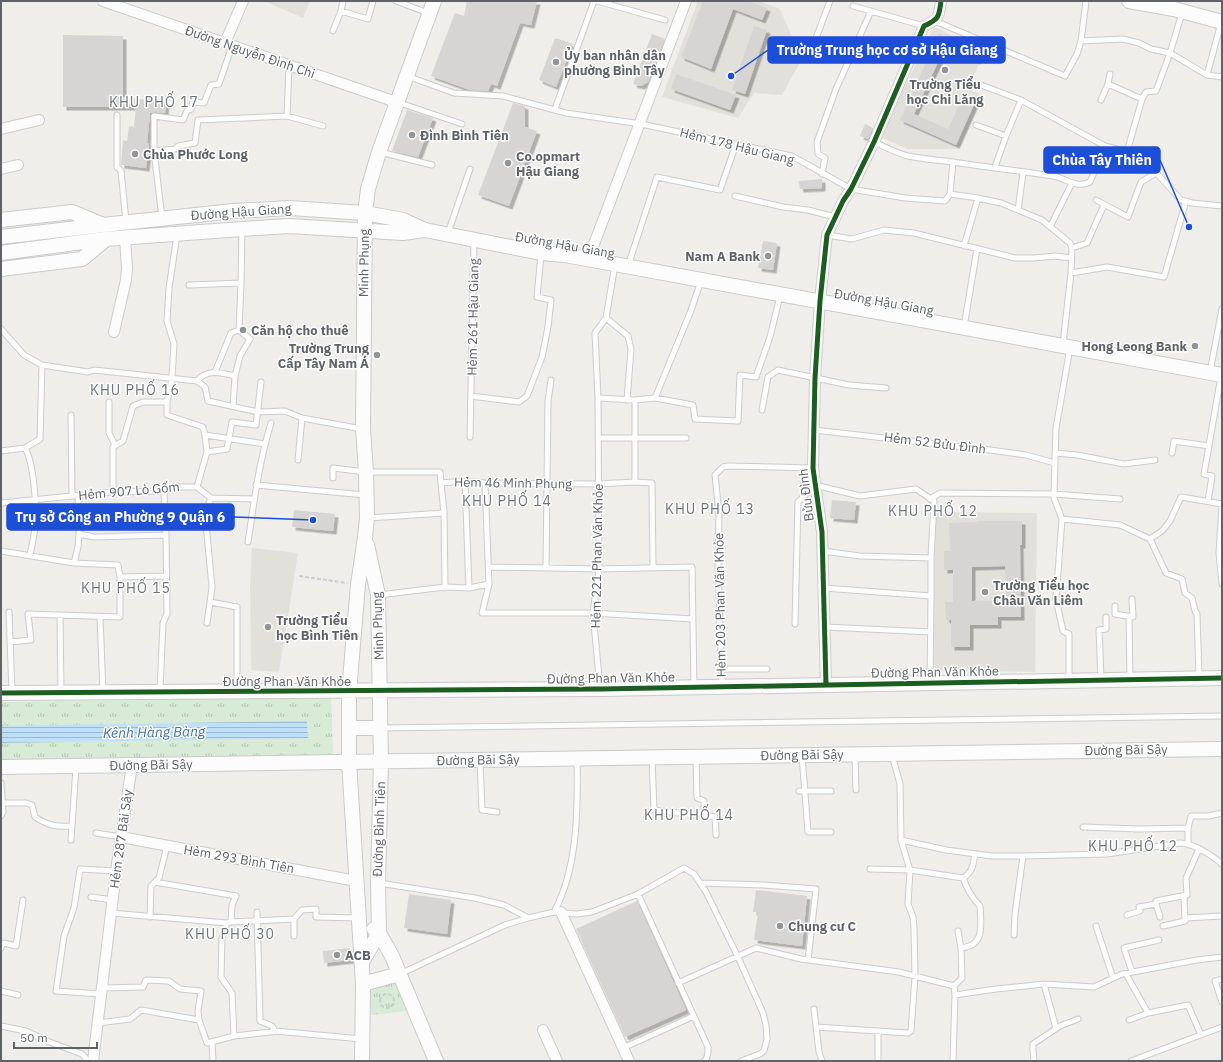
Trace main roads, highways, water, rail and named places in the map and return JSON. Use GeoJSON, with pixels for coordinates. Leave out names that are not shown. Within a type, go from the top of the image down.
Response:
{"type":"FeatureCollection","features":[{"type":"Feature","properties":{"kind":"main road"},"geometry":{"type":"LineString","coordinates":[[1129,1],[1182,11],[1221,22]]}},
{"type":"Feature","properties":{"kind":"main road","name":"Minh Phụng"},"geometry":{"type":"LineString","coordinates":[[348,692],[366,518],[366,472],[363,429],[365,212],[368,190],[379,152],[432,7]]}},
{"type":"Feature","properties":{"kind":"main road","name":"Đường Hậu Giang"},"geometry":{"type":"LineString","coordinates":[[1,237],[233,211],[290,208],[365,212],[402,220],[425,230],[541,253],[566,255],[1218,374]]}},
{"type":"Feature","properties":{"kind":"main road"},"geometry":{"type":"LineString","coordinates":[[1,220],[72,212],[103,225]]}},
{"type":"Feature","properties":{"kind":"main road","name":"Đường Hậu Giang"},"geometry":{"type":"LineString","coordinates":[[1,253],[105,239],[289,226],[403,233],[425,230]]}},
{"type":"Feature","properties":{"kind":"main road"},"geometry":{"type":"LineString","coordinates":[[1,269],[82,259],[105,239]]}},
{"type":"Feature","properties":{"kind":"main road","name":"Minh Phụng"},"geometry":{"type":"LineString","coordinates":[[365,537],[378,595],[380,691]]}},
{"type":"Feature","properties":{"kind":"main road","name":"Đường Phan Văn Khỏe"},"geometry":{"type":"LineString","coordinates":[[7,693],[348,692],[601,689],[1222,678]]}},
{"type":"Feature","properties":{"kind":"main road","name":"Đường Bình Tiên"},"geometry":{"type":"LineString","coordinates":[[379,933],[378,883],[381,761],[380,691]]}},
{"type":"Feature","properties":{"kind":"main road","name":"Đường Bình Tiên"},"geometry":{"type":"LineString","coordinates":[[348,692],[349,762],[363,984],[362,1061]]}},
{"type":"Feature","properties":{"kind":"main road"},"geometry":{"type":"LineString","coordinates":[[349,728],[381,728]]}},
{"type":"Feature","properties":{"kind":"main road","name":"Đường Bãi Sậy"},"geometry":{"type":"LineString","coordinates":[[1,767],[1222,749]]}},
{"type":"Feature","properties":{"kind":"main road"},"geometry":{"type":"LineString","coordinates":[[358,918],[379,933],[392,956],[436,1061]]}},
{"type":"Feature","properties":{"kind":"main road"},"geometry":{"type":"LineString","coordinates":[[362,962],[379,933]]}},
{"type":"Feature","properties":{"kind":"main road"},"geometry":{"type":"LineString","coordinates":[[363,984],[399,974]]}},
{"type":"Feature","properties":{"kind":"water","name":"Kênh Hàng Bàng"},"geometry":{"type":"Polygon","coordinates":[[[307,721],[308,738],[1,743],[1,726],[307,721]]]}},
{"type":"Feature","properties":{"kind":"place","name":"Ủy ban nhân dân phường Bình Tây"},"geometry":{"type":"Point","coordinates":[556,62]}},
{"type":"Feature","properties":{"kind":"place","name":"Trường Tiểu học Chi Lăng"},"geometry":{"type":"Point","coordinates":[945,70]}},
{"type":"Feature","properties":{"kind":"place","name":"Trường Trung học cơ sở Hậu Giang"},"geometry":{"type":"Point","coordinates":[731,76]}},
{"type":"Feature","properties":{"kind":"place","name":"Đình Bình Tiên"},"geometry":{"type":"Point","coordinates":[412,135]}},
{"type":"Feature","properties":{"kind":"place","name":"Chùa Phước Long"},"geometry":{"type":"Point","coordinates":[135,154]}},
{"type":"Feature","properties":{"kind":"place","name":"Co.opmart Hậu Giang"},"geometry":{"type":"Point","coordinates":[508,163]}},
{"type":"Feature","properties":{"kind":"place","name":"Chùa Tây Thiên"},"geometry":{"type":"Point","coordinates":[1189,227]}},
{"type":"Feature","properties":{"kind":"place","name":"Nam A Bank"},"geometry":{"type":"Point","coordinates":[768,256]}},
{"type":"Feature","properties":{"kind":"place","name":"Căn hộ cho thuê"},"geometry":{"type":"Point","coordinates":[243,330]}},
{"type":"Feature","properties":{"kind":"place","name":"Hong Leong Bank"},"geometry":{"type":"Point","coordinates":[1195,346]}},
{"type":"Feature","properties":{"kind":"place","name":"Trường Trung Cấp Tây Nam Á"},"geometry":{"type":"Point","coordinates":[377,355]}},
{"type":"Feature","properties":{"kind":"place","name":"Trụ sở Công an Phường 9 Quận 6"},"geometry":{"type":"Point","coordinates":[313,520]}},
{"type":"Feature","properties":{"kind":"place","name":"Trường Tiểu học Châu Văn Liêm"},"geometry":{"type":"Point","coordinates":[985,592]}},
{"type":"Feature","properties":{"kind":"place","name":"Trường Tiểu học Bình Tiên"},"geometry":{"type":"Point","coordinates":[268,627]}},
{"type":"Feature","properties":{"kind":"place","name":"Chung cư C"},"geometry":{"type":"Point","coordinates":[780,926]}},
{"type":"Feature","properties":{"kind":"place","name":"ACB"},"geometry":{"type":"Point","coordinates":[337,955]}},
{"type":"Feature","properties":{"kind":"district","name":"KHU PHỐ 17"},"geometry":{"type":"Point","coordinates":[154,102]}},
{"type":"Feature","properties":{"kind":"district","name":"KHU PHỐ 16"},"geometry":{"type":"Point","coordinates":[135,390]}},
{"type":"Feature","properties":{"kind":"district","name":"KHU PHỐ 14"},"geometry":{"type":"Point","coordinates":[507,501]}},
{"type":"Feature","properties":{"kind":"district","name":"KHU PHỐ 13"},"geometry":{"type":"Point","coordinates":[710,509]}},
{"type":"Feature","properties":{"kind":"district","name":"KHU PHỐ 12"},"geometry":{"type":"Point","coordinates":[933,511]}},
{"type":"Feature","properties":{"kind":"district","name":"KHU PHỐ 15"},"geometry":{"type":"Point","coordinates":[126,588]}},
{"type":"Feature","properties":{"kind":"district","name":"KHU PHỐ 14"},"geometry":{"type":"Point","coordinates":[689,815]}},
{"type":"Feature","properties":{"kind":"district","name":"KHU PHỐ 12"},"geometry":{"type":"Point","coordinates":[1133,846]}},
{"type":"Feature","properties":{"kind":"district","name":"KHU PHỐ 30"},"geometry":{"type":"Point","coordinates":[230,934]}}]}
